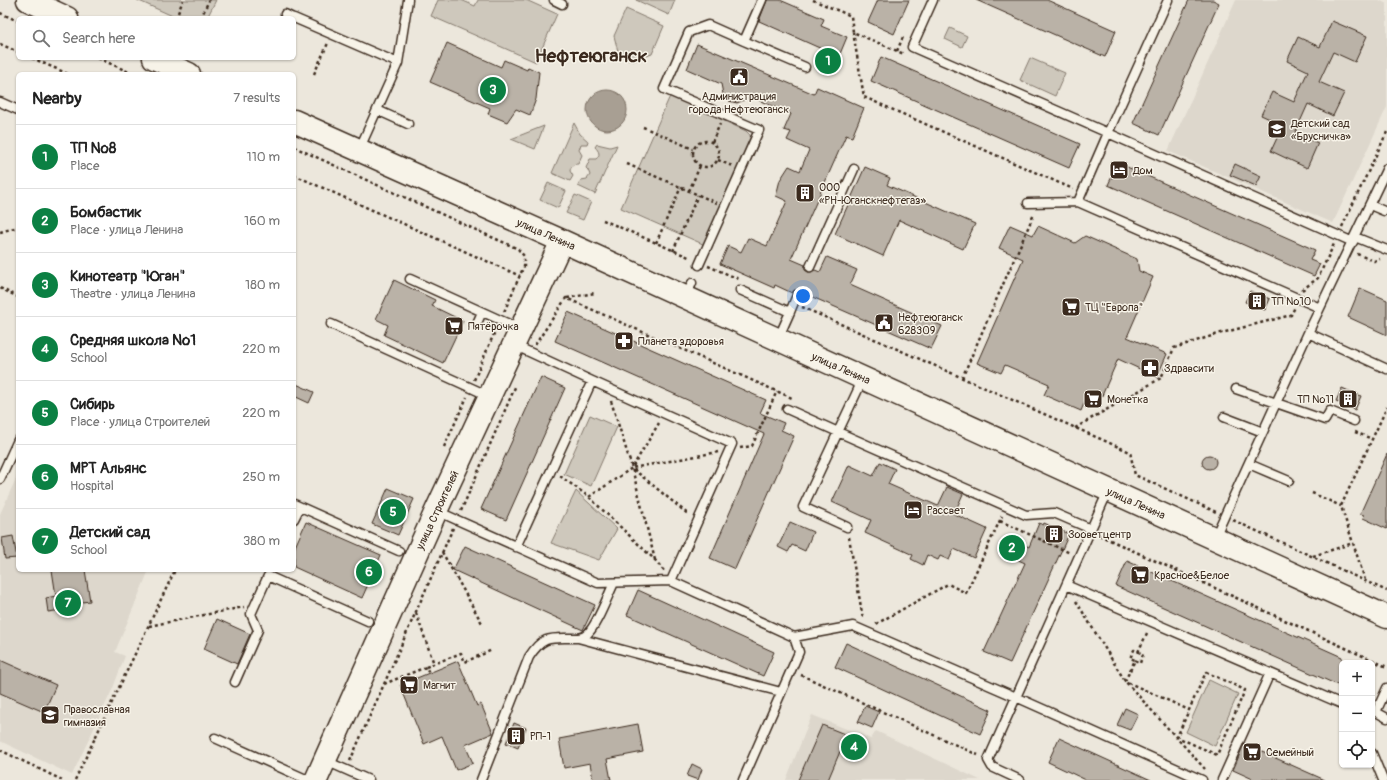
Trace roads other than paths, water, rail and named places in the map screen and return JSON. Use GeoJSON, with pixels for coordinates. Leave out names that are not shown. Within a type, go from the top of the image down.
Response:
{"type":"FeatureCollection","features":[{"type":"Feature","properties":{"kind":"main road"},"geometry":{"type":"LineString","coordinates":[[28,0],[63,16]]}},
{"type":"Feature","properties":{"kind":"main road"},"geometry":{"type":"LineString","coordinates":[[158,60],[184,72]]}},
{"type":"Feature","properties":{"kind":"main road","name":"улица Ленина"},"geometry":{"type":"LineString","coordinates":[[296,123],[562,241],[689,290],[777,339],[1387,618]]}},
{"type":"Feature","properties":{"kind":"main road","name":"улица Строителей"},"geometry":{"type":"LineString","coordinates":[[320,770],[436,511],[480,392],[522,342],[562,241]]}},
{"type":"Feature","properties":{"kind":"lane"},"geometry":{"type":"LineString","coordinates":[[359,151],[398,63],[408,0]]}},
{"type":"Feature","properties":{"kind":"lane"},"geometry":{"type":"LineString","coordinates":[[554,0],[562,4]]}},
{"type":"Feature","properties":{"kind":"lane"},"geometry":{"type":"LineString","coordinates":[[744,41],[762,0]]}},
{"type":"Feature","properties":{"kind":"lane"},"geometry":{"type":"LineString","coordinates":[[933,0],[912,47],[1352,243],[1386,254]]}},
{"type":"Feature","properties":{"kind":"lane"},"geometry":{"type":"LineString","coordinates":[[1078,202],[1168,0]]}},
{"type":"Feature","properties":{"kind":"lane"},"geometry":{"type":"LineString","coordinates":[[285,14],[290,16]]}},
{"type":"Feature","properties":{"kind":"lane"},"geometry":{"type":"LineString","coordinates":[[296,19],[398,63]]}},
{"type":"Feature","properties":{"kind":"lane"},"geometry":{"type":"LineString","coordinates":[[700,264],[759,130],[664,88],[689,32],[708,25],[805,67]]}},
{"type":"Feature","properties":{"kind":"lane"},"geometry":{"type":"LineString","coordinates":[[0,102],[16,109]]}},
{"type":"Feature","properties":{"kind":"lane"},"geometry":{"type":"LineString","coordinates":[[377,110],[408,124]]}},
{"type":"Feature","properties":{"kind":"lane"},"geometry":{"type":"LineString","coordinates":[[1214,538],[1308,333],[1387,168]]}},
{"type":"Feature","properties":{"kind":"lane"},"geometry":{"type":"LineString","coordinates":[[810,268],[854,169]]}},
{"type":"Feature","properties":{"kind":"lane"},"geometry":{"type":"LineString","coordinates":[[1028,203],[1078,202],[1320,308]]}},
{"type":"Feature","properties":{"kind":"lane"},"geometry":{"type":"LineString","coordinates":[[1370,205],[1384,211]]}},
{"type":"Feature","properties":{"kind":"lane"},"geometry":{"type":"LineString","coordinates":[[410,279],[500,320],[522,342],[592,382],[732,444],[671,581]]}},
{"type":"Feature","properties":{"kind":"lane"},"geometry":{"type":"LineString","coordinates":[[740,290],[790,312]]}},
{"type":"Feature","properties":{"kind":"lane"},"geometry":{"type":"LineString","coordinates":[[777,339],[798,295]]}},
{"type":"Feature","properties":{"kind":"lane"},"geometry":{"type":"LineString","coordinates":[[478,321],[482,312]]}},
{"type":"Feature","properties":{"kind":"lane"},"geometry":{"type":"LineString","coordinates":[[331,324],[453,375],[480,392]]}},
{"type":"Feature","properties":{"kind":"lane"},"geometry":{"type":"LineString","coordinates":[[1308,333],[1387,369]]}},
{"type":"Feature","properties":{"kind":"lane"},"geometry":{"type":"LineString","coordinates":[[847,527],[803,506],[863,378]]}},
{"type":"Feature","properties":{"kind":"lane"},"geometry":{"type":"LineString","coordinates":[[516,547],[592,382]]}},
{"type":"Feature","properties":{"kind":"lane"},"geometry":{"type":"LineString","coordinates":[[1236,389],[1325,420],[1330,411],[1354,421]]}},
{"type":"Feature","properties":{"kind":"lane"},"geometry":{"type":"LineString","coordinates":[[787,409],[1026,515],[1054,513],[1091,530]]}},
{"type":"Feature","properties":{"kind":"lane"},"geometry":{"type":"LineString","coordinates":[[1224,417],[1263,432]]}},
{"type":"Feature","properties":{"kind":"lane"},"geometry":{"type":"LineString","coordinates":[[0,479],[16,444]]}},
{"type":"Feature","properties":{"kind":"lane"},"geometry":{"type":"LineString","coordinates":[[1249,464],[1289,481]]}},
{"type":"Feature","properties":{"kind":"lane"},"geometry":{"type":"LineString","coordinates":[[1020,780],[992,767],[988,760],[1108,491]]}},
{"type":"Feature","properties":{"kind":"lane"},"geometry":{"type":"LineString","coordinates":[[297,506],[399,551]]}},
{"type":"Feature","properties":{"kind":"lane"},"geometry":{"type":"LineString","coordinates":[[436,511],[598,583],[671,581],[794,637],[853,626],[1202,780]]}},
{"type":"Feature","properties":{"kind":"lane"},"geometry":{"type":"LineString","coordinates":[[235,682],[258,630],[251,614],[269,573],[368,621]]}},
{"type":"Feature","properties":{"kind":"lane"},"geometry":{"type":"LineString","coordinates":[[481,780],[529,657],[535,647],[541,642],[549,639],[578,638],[584,637],[588,634],[593,628],[614,583]]}},
{"type":"Feature","properties":{"kind":"lane"},"geometry":{"type":"LineString","coordinates":[[1066,585],[1339,703]]}},
{"type":"Feature","properties":{"kind":"lane"},"geometry":{"type":"LineString","coordinates":[[743,780],[799,652],[794,637]]}},
{"type":"Feature","properties":{"kind":"lane"},"geometry":{"type":"LineString","coordinates":[[578,638],[782,692]]}},
{"type":"Feature","properties":{"kind":"lane"},"geometry":{"type":"LineString","coordinates":[[1222,780],[1270,673]]}},
{"type":"Feature","properties":{"kind":"lane"},"geometry":{"type":"LineString","coordinates":[[1375,710],[1387,688]]}},
{"type":"Feature","properties":{"kind":"lane"},"geometry":{"type":"LineString","coordinates":[[1375,712],[1387,718]]}},
{"type":"Feature","properties":{"kind":"lane"},"geometry":{"type":"LineString","coordinates":[[215,738],[308,780]]}},
{"type":"Feature","properties":{"kind":"lane"},"geometry":{"type":"LineString","coordinates":[[1375,760],[1383,780]]}},
{"type":"Feature","properties":{"kind":"lane"},"geometry":{"type":"LineString","coordinates":[[320,770],[346,770],[369,780]]}},
{"type":"Feature","properties":{"kind":"place","name":"ТП №8"},"geometry":{"type":"Point","coordinates":[828,61]}},
{"type":"Feature","properties":{"kind":"place","name":"Администрация города Нефтеюганск"},"geometry":{"type":"Point","coordinates":[739,77]}},
{"type":"Feature","properties":{"kind":"place","name":"Кинотеатр \"Юган\""},"geometry":{"type":"Point","coordinates":[493,90]}},
{"type":"Feature","properties":{"kind":"place","name":"Детский сад «Брусничка»"},"geometry":{"type":"Point","coordinates":[1277,129]}},
{"type":"Feature","properties":{"kind":"place","name":"Дом"},"geometry":{"type":"Point","coordinates":[1119,170]}},
{"type":"Feature","properties":{"kind":"place","name":"ООО «РН-Юганскнефтегаз»"},"geometry":{"type":"Point","coordinates":[805,193]}},
{"type":"Feature","properties":{"kind":"place","name":"ТП №10"},"geometry":{"type":"Point","coordinates":[1257,301]}},
{"type":"Feature","properties":{"kind":"place","name":"ТЦ \"Европа\""},"geometry":{"type":"Point","coordinates":[1071,307]}},
{"type":"Feature","properties":{"kind":"place","name":"Нефтеюганск 628309"},"geometry":{"type":"Point","coordinates":[884,323]}},
{"type":"Feature","properties":{"kind":"place","name":"Пятёрочка"},"geometry":{"type":"Point","coordinates":[454,326]}},
{"type":"Feature","properties":{"kind":"place","name":"Планета здоровья"},"geometry":{"type":"Point","coordinates":[624,341]}},
{"type":"Feature","properties":{"kind":"place","name":"Здравсити"},"geometry":{"type":"Point","coordinates":[1150,368]}},
{"type":"Feature","properties":{"kind":"place","name":"Монетка"},"geometry":{"type":"Point","coordinates":[1093,399]}},
{"type":"Feature","properties":{"kind":"place","name":"ТП №11"},"geometry":{"type":"Point","coordinates":[1348,399]}},
{"type":"Feature","properties":{"kind":"place","name":"Рассвет"},"geometry":{"type":"Point","coordinates":[913,510]}},
{"type":"Feature","properties":{"kind":"place","name":"Сибирь"},"geometry":{"type":"Point","coordinates":[393,512]}},
{"type":"Feature","properties":{"kind":"place","name":"Зооветцентр"},"geometry":{"type":"Point","coordinates":[1054,534]}},
{"type":"Feature","properties":{"kind":"place","name":"Бомбастик"},"geometry":{"type":"Point","coordinates":[1012,548]}},
{"type":"Feature","properties":{"kind":"place","name":"МРТ Альянс"},"geometry":{"type":"Point","coordinates":[369,572]}},
{"type":"Feature","properties":{"kind":"place","name":"Красное&Белое"},"geometry":{"type":"Point","coordinates":[1140,575]}},
{"type":"Feature","properties":{"kind":"place","name":"Детский сад"},"geometry":{"type":"Point","coordinates":[68,603]}},
{"type":"Feature","properties":{"kind":"place","name":"Магнит"},"geometry":{"type":"Point","coordinates":[409,685]}},
{"type":"Feature","properties":{"kind":"place","name":"Православная гимназия"},"geometry":{"type":"Point","coordinates":[50,715]}},
{"type":"Feature","properties":{"kind":"place","name":"РП-1"},"geometry":{"type":"Point","coordinates":[516,736]}},
{"type":"Feature","properties":{"kind":"place","name":"Средняя школа №1"},"geometry":{"type":"Point","coordinates":[854,747]}},
{"type":"Feature","properties":{"kind":"place","name":"Семейный"},"geometry":{"type":"Point","coordinates":[1252,752]}},
{"type":"Feature","properties":{"kind":"district","name":"Нефтеюганск"},"geometry":{"type":"Point","coordinates":[591,55]}}]}
